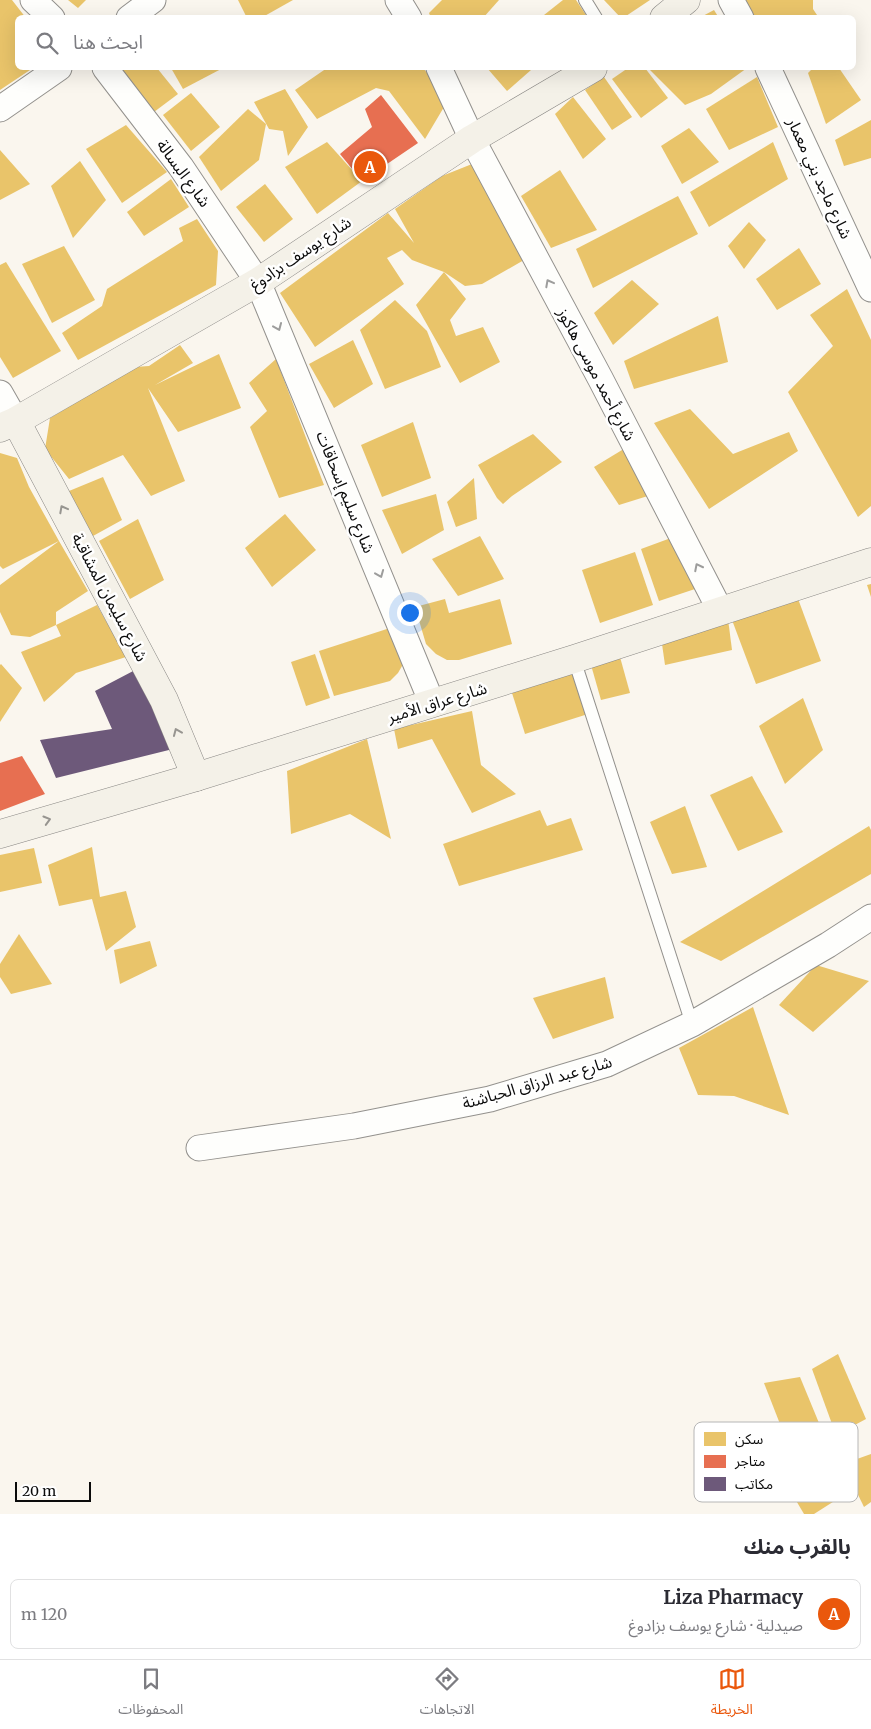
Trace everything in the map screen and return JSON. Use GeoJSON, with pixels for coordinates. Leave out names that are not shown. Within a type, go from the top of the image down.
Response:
{"type":"FeatureCollection","features":[{"type":"Feature","properties":{"kind":"main road"},"geometry":{"type":"LineString","coordinates":[[668,15],[686,0]]}},
{"type":"Feature","properties":{"kind":"main road","name":"شارع يوسف بزادوغ"},"geometry":{"type":"LineString","coordinates":[[8,424],[258,282],[472,139],[590,70]]}},
{"type":"Feature","properties":{"kind":"main road","name":"شارع سليمان المشاقبة"},"geometry":{"type":"LineString","coordinates":[[8,424],[164,700],[196,777]]}},
{"type":"Feature","properties":{"kind":"main road","name":"شارع عراق الأمير"},"geometry":{"type":"LineString","coordinates":[[0,834],[196,777],[574,659],[871,562]]}},
{"type":"Feature","properties":{"kind":"street"},"geometry":{"type":"LineString","coordinates":[[33,0],[49,15]]}},
{"type":"Feature","properties":{"kind":"street"},"geometry":{"type":"LineString","coordinates":[[133,15],[153,0]]}},
{"type":"Feature","properties":{"kind":"street"},"geometry":{"type":"LineString","coordinates":[[398,0],[407,15]]}},
{"type":"Feature","properties":{"kind":"street"},"geometry":{"type":"LineString","coordinates":[[732,0],[740,15]]}},
{"type":"Feature","properties":{"kind":"street"},"geometry":{"type":"LineString","coordinates":[[0,109],[56,70]]}},
{"type":"Feature","properties":{"kind":"street","name":"شارع البسالة"},"geometry":{"type":"LineString","coordinates":[[107,70],[181,167],[258,282]]}},
{"type":"Feature","properties":{"kind":"street","name":"شارع أحمد موسى هاكوز"},"geometry":{"type":"LineString","coordinates":[[440,70],[472,139],[600,378],[720,610]]}},
{"type":"Feature","properties":{"kind":"street","name":"شارع ماجد بني معمار"},"geometry":{"type":"LineString","coordinates":[[769,70],[871,289]]}},
{"type":"Feature","properties":{"kind":"street","name":"شارع سليم إسحاقات"},"geometry":{"type":"LineString","coordinates":[[258,282],[432,703]]}},
{"type":"Feature","properties":{"kind":"street"},"geometry":{"type":"LineString","coordinates":[[0,393],[8,424]]}},
{"type":"Feature","properties":{"kind":"street","name":"شارع عبد الرزاق الحباشنة"},"geometry":{"type":"LineString","coordinates":[[199,1148],[354,1126],[490,1099],[607,1064],[692,1024],[828,945],[871,917]]}},
{"type":"Feature","properties":{"kind":"lane"},"geometry":{"type":"LineString","coordinates":[[585,0],[594,15]]}},
{"type":"Feature","properties":{"kind":"lane"},"geometry":{"type":"LineString","coordinates":[[574,659],[692,1024]]}},
{"type":"Feature","properties":{"kind":"building: سكن"},"geometry":{"type":"Polygon","coordinates":[[[0,0],[12,0],[24,15],[15,15],[15,70],[30,70],[0,90],[0,0]]]}},
{"type":"Feature","properties":{"kind":"building: سكن"},"geometry":{"type":"Polygon","coordinates":[[[68,0],[86,0],[78,8],[68,0]]]}},
{"type":"Feature","properties":{"kind":"building: سكن"},"geometry":{"type":"Polygon","coordinates":[[[238,0],[293,0],[266,15],[246,15],[238,0]]]}},
{"type":"Feature","properties":{"kind":"building: سكن"},"geometry":{"type":"Polygon","coordinates":[[[442,0],[499,0],[486,15],[430,15],[429,13],[442,0]]]}},
{"type":"Feature","properties":{"kind":"building: سكن"},"geometry":{"type":"Polygon","coordinates":[[[563,0],[576,0],[586,15],[544,15],[563,0]]]}},
{"type":"Feature","properties":{"kind":"building: سكن"},"geometry":{"type":"Polygon","coordinates":[[[604,0],[650,0],[628,15],[618,15],[604,0]]]}},
{"type":"Feature","properties":{"kind":"building: سكن"},"geometry":{"type":"Polygon","coordinates":[[[744,0],[813,0],[813,9],[817,15],[752,15],[744,0]]]}},
{"type":"Feature","properties":{"kind":"building: سكن"},"geometry":{"type":"Polygon","coordinates":[[[714,10],[717,15],[705,15],[714,10]]]}},
{"type":"Feature","properties":{"kind":"building: سكن"},"geometry":{"type":"Polygon","coordinates":[[[121,70],[159,70],[178,94],[154,112],[121,70]]]}},
{"type":"Feature","properties":{"kind":"building: سكن"},"geometry":{"type":"Polygon","coordinates":[[[172,70],[219,70],[183,89],[172,70]]]}},
{"type":"Feature","properties":{"kind":"building: سكن"},"geometry":{"type":"Polygon","coordinates":[[[324,70],[425,70],[444,107],[425,139],[389,91],[376,88],[317,119],[295,90],[324,70]]]}},
{"type":"Feature","properties":{"kind":"building: سكن"},"geometry":{"type":"Polygon","coordinates":[[[489,70],[531,70],[507,91],[489,70]]]}},
{"type":"Feature","properties":{"kind":"building: سكن"},"geometry":{"type":"Polygon","coordinates":[[[625,70],[647,70],[668,98],[641,118],[612,79],[625,70]]]}},
{"type":"Feature","properties":{"kind":"building: سكن"},"geometry":{"type":"Polygon","coordinates":[[[650,70],[744,70],[711,94],[685,105],[650,70]]]}},
{"type":"Feature","properties":{"kind":"building: سكن"},"geometry":{"type":"Polygon","coordinates":[[[811,70],[840,70],[861,100],[826,124],[808,73],[811,70]]]}},
{"type":"Feature","properties":{"kind":"building: سكن"},"geometry":{"type":"Polygon","coordinates":[[[604,77],[632,117],[612,130],[585,90],[604,77]]]}},
{"type":"Feature","properties":{"kind":"building: سكن"},"geometry":{"type":"Polygon","coordinates":[[[757,77],[778,127],[729,150],[706,109],[757,77]]]}},
{"type":"Feature","properties":{"kind":"building: سكن"},"geometry":{"type":"Polygon","coordinates":[[[285,89],[308,127],[288,156],[283,131],[269,129],[254,102],[285,89]]]}},
{"type":"Feature","properties":{"kind":"building: سكن"},"geometry":{"type":"Polygon","coordinates":[[[191,93],[220,127],[191,151],[163,115],[191,93]]]}},
{"type":"Feature","properties":{"kind":"building: سكن"},"geometry":{"type":"Polygon","coordinates":[[[573,97],[606,139],[583,159],[555,114],[573,97]]]}},
{"type":"Feature","properties":{"kind":"building: سكن"},"geometry":{"type":"Polygon","coordinates":[[[248,109],[266,124],[259,160],[221,191],[199,157],[248,109]]]}},
{"type":"Feature","properties":{"kind":"building: سكن"},"geometry":{"type":"Polygon","coordinates":[[[871,120],[871,158],[844,166],[835,140],[871,120]]]}},
{"type":"Feature","properties":{"kind":"building: سكن"},"geometry":{"type":"Polygon","coordinates":[[[126,125],[167,172],[122,203],[86,149],[126,125]]]}},
{"type":"Feature","properties":{"kind":"building: سكن"},"geometry":{"type":"Polygon","coordinates":[[[689,128],[719,162],[682,184],[661,146],[689,128]]]}},
{"type":"Feature","properties":{"kind":"building: سكن"},"geometry":{"type":"Polygon","coordinates":[[[327,142],[362,181],[317,214],[285,167],[327,142]]]}},
{"type":"Feature","properties":{"kind":"building: سكن"},"geometry":{"type":"Polygon","coordinates":[[[773,142],[788,179],[709,227],[690,192],[773,142]]]}},
{"type":"Feature","properties":{"kind":"building: سكن"},"geometry":{"type":"Polygon","coordinates":[[[0,150],[30,184],[0,200],[0,150]]]}},
{"type":"Feature","properties":{"kind":"building: سكن"},"geometry":{"type":"Polygon","coordinates":[[[80,161],[106,200],[73,238],[51,186],[80,161]]]}},
{"type":"Feature","properties":{"kind":"building: سكن"},"geometry":{"type":"Polygon","coordinates":[[[472,164],[524,260],[482,284],[465,286],[444,272],[412,260],[402,250],[387,258],[404,284],[315,347],[280,293],[388,213],[414,243],[395,209],[442,176],[472,164]]]}},
{"type":"Feature","properties":{"kind":"building: سكن"},"geometry":{"type":"Polygon","coordinates":[[[560,170],[597,230],[551,248],[521,196],[560,170]]]}},
{"type":"Feature","properties":{"kind":"building: سكن"},"geometry":{"type":"Polygon","coordinates":[[[171,179],[189,207],[144,236],[127,212],[171,179]]]}},
{"type":"Feature","properties":{"kind":"building: سكن"},"geometry":{"type":"Polygon","coordinates":[[[265,184],[293,219],[264,242],[236,207],[265,184]]]}},
{"type":"Feature","properties":{"kind":"building: سكن"},"geometry":{"type":"Polygon","coordinates":[[[678,196],[698,234],[593,288],[576,249],[678,196]]]}},
{"type":"Feature","properties":{"kind":"building: سكن"},"geometry":{"type":"Polygon","coordinates":[[[197,219],[218,251],[216,285],[78,360],[62,333],[102,306],[107,289],[183,241],[179,228],[197,219]]]}},
{"type":"Feature","properties":{"kind":"building: سكن"},"geometry":{"type":"Polygon","coordinates":[[[749,222],[766,240],[744,269],[728,246],[749,222]]]}},
{"type":"Feature","properties":{"kind":"building: سكن"},"geometry":{"type":"Polygon","coordinates":[[[64,246],[95,300],[52,323],[22,264],[64,246]]]}},
{"type":"Feature","properties":{"kind":"building: سكن"},"geometry":{"type":"Polygon","coordinates":[[[799,248],[821,284],[777,310],[756,279],[799,248]]]}},
{"type":"Feature","properties":{"kind":"building: سكن"},"geometry":{"type":"Polygon","coordinates":[[[6,262],[61,351],[13,378],[0,357],[0,265],[6,262]]]}},
{"type":"Feature","properties":{"kind":"building: سكن"},"geometry":{"type":"Polygon","coordinates":[[[444,272],[466,299],[450,320],[456,336],[483,327],[500,362],[460,383],[416,305],[444,272]]]}},
{"type":"Feature","properties":{"kind":"building: سكن"},"geometry":{"type":"Polygon","coordinates":[[[632,280],[659,304],[613,345],[594,313],[632,280]]]}},
{"type":"Feature","properties":{"kind":"building: سكن"},"geometry":{"type":"Polygon","coordinates":[[[847,289],[871,340],[871,506],[858,517],[788,392],[833,346],[810,315],[847,289]]]}},
{"type":"Feature","properties":{"kind":"building: سكن"},"geometry":{"type":"Polygon","coordinates":[[[395,300],[427,331],[441,367],[385,389],[360,330],[395,300]]]}},
{"type":"Feature","properties":{"kind":"building: سكن"},"geometry":{"type":"Polygon","coordinates":[[[718,316],[728,362],[634,389],[624,361],[718,316]]]}},
{"type":"Feature","properties":{"kind":"building: سكن"},"geometry":{"type":"Polygon","coordinates":[[[353,340],[373,384],[334,408],[309,364],[353,340]]]}},
{"type":"Feature","properties":{"kind":"building: سكن"},"geometry":{"type":"Polygon","coordinates":[[[180,345],[193,363],[155,385],[219,354],[241,408],[178,432],[148,388],[185,481],[151,496],[123,455],[69,479],[45,449],[50,418],[135,367],[149,366],[180,345]]]}},
{"type":"Feature","properties":{"kind":"building: سكن"},"geometry":{"type":"Polygon","coordinates":[[[276,359],[324,485],[279,498],[250,427],[267,411],[249,383],[276,359]]]}},
{"type":"Feature","properties":{"kind":"building: سكن"},"geometry":{"type":"Polygon","coordinates":[[[690,409],[733,454],[789,432],[798,451],[709,509],[654,423],[690,409]]]}},
{"type":"Feature","properties":{"kind":"building: سكن"},"geometry":{"type":"Polygon","coordinates":[[[413,422],[431,478],[382,497],[361,445],[413,422]]]}},
{"type":"Feature","properties":{"kind":"building: سكن"},"geometry":{"type":"Polygon","coordinates":[[[533,434],[562,462],[503,504],[497,498],[478,465],[533,434]]]}},
{"type":"Feature","properties":{"kind":"building: سكن"},"geometry":{"type":"Polygon","coordinates":[[[627,447],[651,495],[619,505],[594,467],[627,447]]]}},
{"type":"Feature","properties":{"kind":"building: سكن"},"geometry":{"type":"Polygon","coordinates":[[[0,453],[17,458],[29,487],[59,541],[3,569],[0,566],[0,453]]]}},
{"type":"Feature","properties":{"kind":"building: سكن"},"geometry":{"type":"Polygon","coordinates":[[[103,477],[122,520],[93,536],[69,491],[103,477]]]}},
{"type":"Feature","properties":{"kind":"building: سكن"},"geometry":{"type":"Polygon","coordinates":[[[474,478],[477,519],[456,527],[447,502],[474,478]]]}},
{"type":"Feature","properties":{"kind":"building: سكن"},"geometry":{"type":"Polygon","coordinates":[[[436,494],[444,530],[402,554],[382,510],[436,494]]]}},
{"type":"Feature","properties":{"kind":"building: سكن"},"geometry":{"type":"Polygon","coordinates":[[[285,514],[316,550],[272,587],[245,548],[285,514]]]}},
{"type":"Feature","properties":{"kind":"building: سكن"},"geometry":{"type":"Polygon","coordinates":[[[138,519],[164,580],[130,599],[99,541],[138,519]]]}},
{"type":"Feature","properties":{"kind":"building: سكن"},"geometry":{"type":"Polygon","coordinates":[[[679,535],[698,588],[659,601],[641,549],[679,535]]]}},
{"type":"Feature","properties":{"kind":"building: سكن"},"geometry":{"type":"Polygon","coordinates":[[[480,536],[504,579],[458,596],[432,559],[480,536]]]}},
{"type":"Feature","properties":{"kind":"building: سكن"},"geometry":{"type":"Polygon","coordinates":[[[59,541],[88,591],[56,612],[56,625],[30,637],[11,635],[0,612],[0,585],[59,541]]]}},
{"type":"Feature","properties":{"kind":"building: سكن"},"geometry":{"type":"Polygon","coordinates":[[[635,552],[653,605],[600,623],[582,570],[635,552]]]}},
{"type":"Feature","properties":{"kind":"building: سكن"},"geometry":{"type":"Polygon","coordinates":[[[871,584],[871,597],[867,585],[871,584]]]}},
{"type":"Feature","properties":{"kind":"building: سكن"},"geometry":{"type":"Polygon","coordinates":[[[797,596],[821,661],[756,684],[732,620],[797,596]]]}},
{"type":"Feature","properties":{"kind":"building: سكن"},"geometry":{"type":"Polygon","coordinates":[[[445,599],[449,613],[500,599],[512,644],[459,660],[447,660],[436,654],[426,644],[415,607],[445,599]]]}},
{"type":"Feature","properties":{"kind":"building: سكن"},"geometry":{"type":"Polygon","coordinates":[[[97,605],[126,657],[76,673],[44,702],[21,652],[61,636],[56,625],[97,605]]]}},
{"type":"Feature","properties":{"kind":"building: سكن"},"geometry":{"type":"Polygon","coordinates":[[[728,619],[732,650],[665,665],[661,637],[728,619]]]}},
{"type":"Feature","properties":{"kind":"building: سكن"},"geometry":{"type":"Polygon","coordinates":[[[393,627],[403,658],[402,666],[398,673],[390,681],[334,696],[319,651],[393,627]]]}},
{"type":"Feature","properties":{"kind":"building: سكن"},"geometry":{"type":"Polygon","coordinates":[[[315,654],[330,698],[306,706],[291,662],[315,654]]]}},
{"type":"Feature","properties":{"kind":"building: سكن"},"geometry":{"type":"Polygon","coordinates":[[[620,657],[630,693],[601,700],[591,665],[620,657]]]}},
{"type":"Feature","properties":{"kind":"building: سكن"},"geometry":{"type":"Polygon","coordinates":[[[0,665],[22,688],[0,722],[0,665]]]}},
{"type":"Feature","properties":{"kind":"building: سكن"},"geometry":{"type":"Polygon","coordinates":[[[574,672],[588,714],[525,734],[512,693],[574,672]]]}},
{"type":"Feature","properties":{"kind":"building: سكن"},"geometry":{"type":"Polygon","coordinates":[[[803,698],[823,750],[785,784],[759,726],[803,698]]]}},
{"type":"Feature","properties":{"kind":"building: سكن"},"geometry":{"type":"Polygon","coordinates":[[[472,711],[481,765],[516,794],[472,813],[432,739],[398,749],[394,729],[472,711]]]}},
{"type":"Feature","properties":{"kind":"building: سكن"},"geometry":{"type":"Polygon","coordinates":[[[367,739],[391,839],[350,814],[291,834],[287,771],[367,739]]]}},
{"type":"Feature","properties":{"kind":"building: سكن"},"geometry":{"type":"Polygon","coordinates":[[[752,776],[783,832],[738,851],[710,795],[752,776]]]}},
{"type":"Feature","properties":{"kind":"building: سكن"},"geometry":{"type":"Polygon","coordinates":[[[685,806],[707,867],[672,874],[650,822],[685,806]]]}},
{"type":"Feature","properties":{"kind":"building: سكن"},"geometry":{"type":"Polygon","coordinates":[[[540,810],[547,826],[571,818],[583,850],[459,886],[443,844],[540,810]]]}},
{"type":"Feature","properties":{"kind":"building: سكن"},"geometry":{"type":"Polygon","coordinates":[[[869,826],[871,830],[871,874],[721,961],[680,942],[869,826]]]}},
{"type":"Feature","properties":{"kind":"building: سكن"},"geometry":{"type":"Polygon","coordinates":[[[92,847],[100,897],[126,891],[136,927],[106,951],[92,899],[59,906],[48,865],[92,847]]]}},
{"type":"Feature","properties":{"kind":"building: سكن"},"geometry":{"type":"Polygon","coordinates":[[[34,848],[42,883],[0,892],[0,855],[34,848]]]}},
{"type":"Feature","properties":{"kind":"building: سكن"},"geometry":{"type":"Polygon","coordinates":[[[19,934],[52,984],[11,994],[0,977],[0,964],[19,934]]]}},
{"type":"Feature","properties":{"kind":"building: سكن"},"geometry":{"type":"Polygon","coordinates":[[[150,941],[157,966],[120,984],[114,950],[150,941]]]}},
{"type":"Feature","properties":{"kind":"building: سكن"},"geometry":{"type":"Polygon","coordinates":[[[816,965],[869,981],[813,1032],[779,1005],[816,965]]]}},
{"type":"Feature","properties":{"kind":"building: سكن"},"geometry":{"type":"Polygon","coordinates":[[[605,977],[614,1018],[553,1039],[533,998],[605,977]]]}},
{"type":"Feature","properties":{"kind":"building: سكن"},"geometry":{"type":"Polygon","coordinates":[[[753,1007],[789,1115],[734,1096],[698,1095],[679,1048],[753,1007]]]}},
{"type":"Feature","properties":{"kind":"building: سكن"},"geometry":{"type":"Polygon","coordinates":[[[838,1354],[866,1419],[858,1423],[831,1422],[812,1369],[838,1354]]]}},
{"type":"Feature","properties":{"kind":"building: سكن"},"geometry":{"type":"Polygon","coordinates":[[[800,1377],[819,1422],[779,1422],[764,1383],[800,1377]]]}},
{"type":"Feature","properties":{"kind":"building: سكن"},"geometry":{"type":"Polygon","coordinates":[[[871,1454],[871,1502],[864,1507],[858,1495],[858,1459],[871,1454]]]}},
{"type":"Feature","properties":{"kind":"building: سكن"},"geometry":{"type":"Polygon","coordinates":[[[797,1502],[833,1502],[814,1514],[804,1514],[797,1502]]]}},
{"type":"Feature","properties":{"kind":"building: متاجر"},"geometry":{"type":"Polygon","coordinates":[[[381,95],[418,143],[362,181],[340,154],[372,127],[365,109],[381,95]]]}},
{"type":"Feature","properties":{"kind":"building: متاجر"},"geometry":{"type":"Polygon","coordinates":[[[22,756],[45,794],[0,811],[0,763],[22,756]]]}},
{"type":"Feature","properties":{"kind":"building: مكاتب"},"geometry":{"type":"Polygon","coordinates":[[[137,669],[177,748],[56,778],[40,740],[112,729],[95,691],[137,669]]]}},
{"type":"Feature","properties":{"kind":"place","name":"Liza Pharmacy"},"geometry":{"type":"Point","coordinates":[370,167]}}]}
